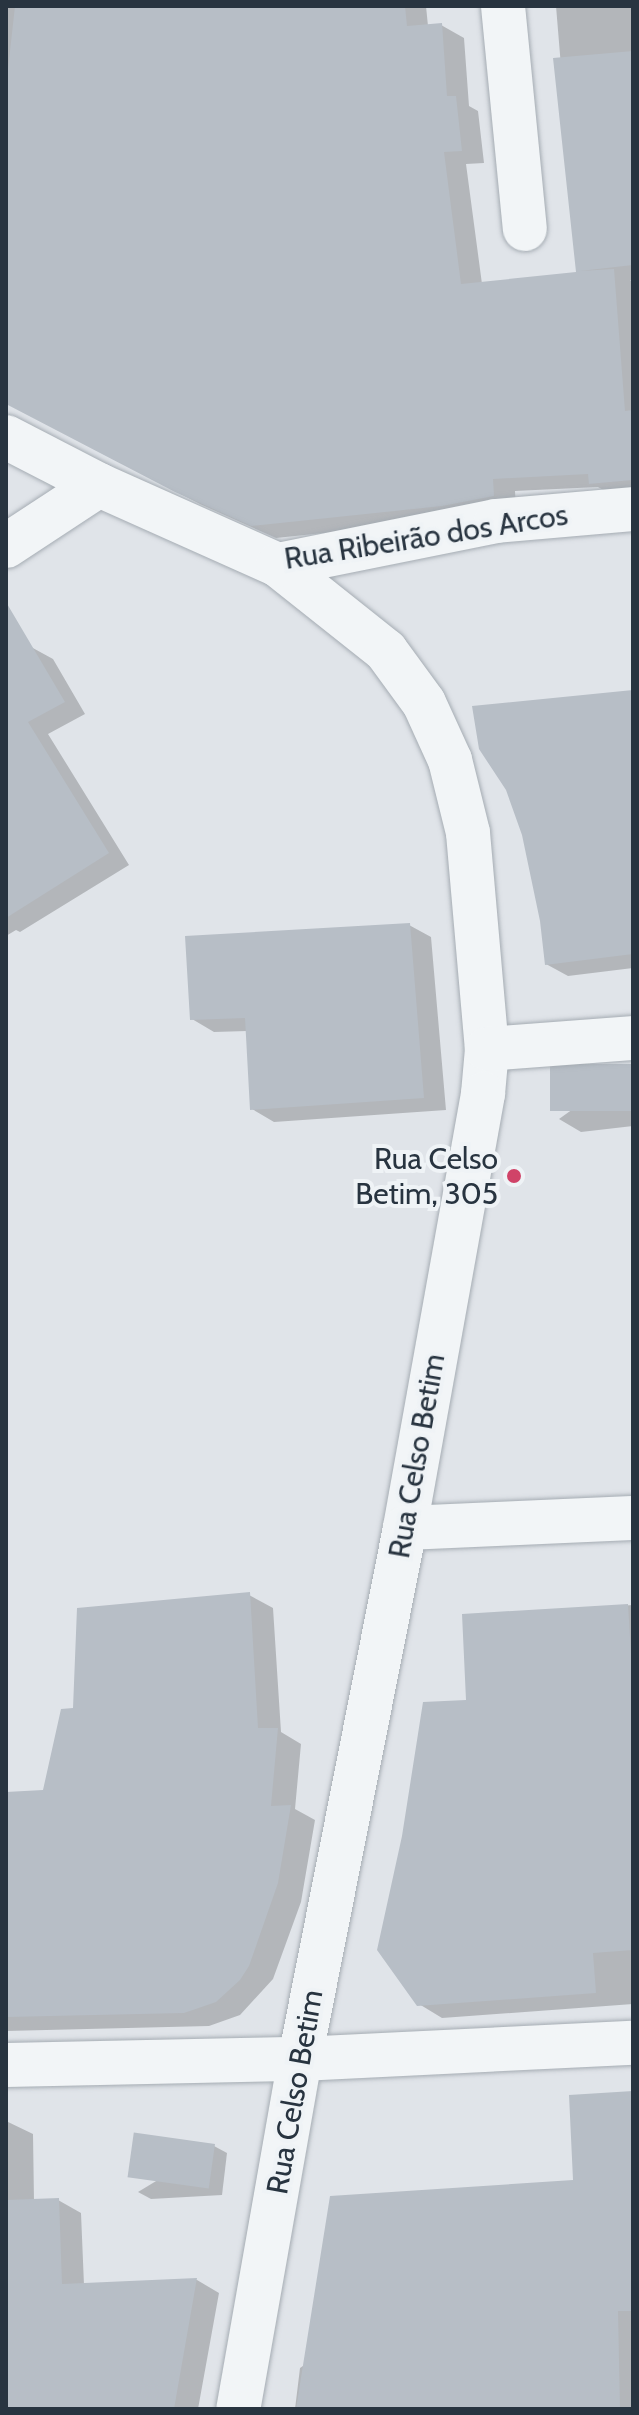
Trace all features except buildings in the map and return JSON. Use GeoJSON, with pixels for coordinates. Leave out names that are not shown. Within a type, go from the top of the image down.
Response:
{"type":"FeatureCollection","features":[{"type":"Feature","properties":{"kind":"street"},"geometry":{"type":"LineString","coordinates":[[503,6],[525,229]]}},
{"type":"Feature","properties":{"kind":"street","name":"Rua Ribeirão dos Arcos"},"geometry":{"type":"LineString","coordinates":[[6,437],[99,485],[278,565],[496,521],[633,509]]}},
{"type":"Feature","properties":{"kind":"street"},"geometry":{"type":"LineString","coordinates":[[6,546],[99,485]]}},
{"type":"Feature","properties":{"kind":"street","name":"Rua Celso Betim"},"geometry":{"type":"LineString","coordinates":[[238,2409],[300,2059],[405,1528],[483,1094],[487,1049],[468,833],[450,760],[424,703],[386,651],[278,565]]}},
{"type":"Feature","properties":{"kind":"street"},"geometry":{"type":"LineString","coordinates":[[487,1049],[633,1038]]}},
{"type":"Feature","properties":{"kind":"street"},"geometry":{"type":"LineString","coordinates":[[405,1528],[633,1518]]}},
{"type":"Feature","properties":{"kind":"street"},"geometry":{"type":"LineString","coordinates":[[6,2065],[300,2059],[633,2043]]}},
{"type":"Feature","properties":{"kind":"place","name":"Rua Celso Betim, 305"},"geometry":{"type":"Point","coordinates":[514,1176]}}]}
